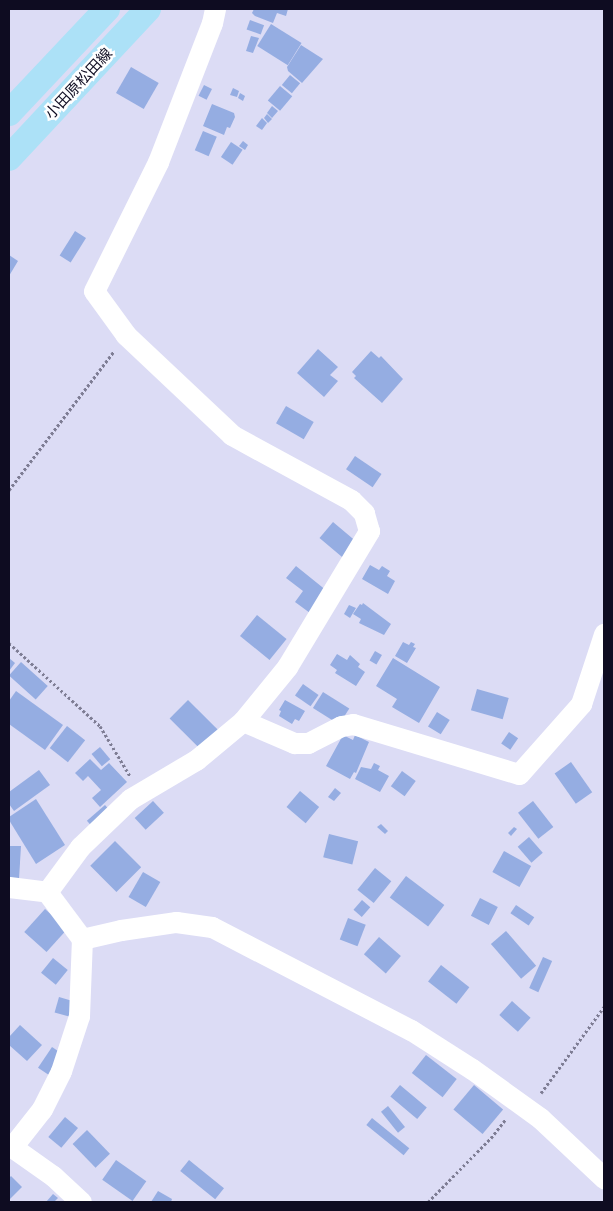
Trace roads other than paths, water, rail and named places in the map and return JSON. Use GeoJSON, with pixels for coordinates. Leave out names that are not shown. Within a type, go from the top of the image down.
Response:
{"type":"FeatureCollection","features":[{"type":"Feature","properties":{"kind":"main road","name":"小田原松田線"},"geometry":{"type":"LineString","coordinates":[[9,113],[107,9]]}},
{"type":"Feature","properties":{"kind":"main road","name":"小田原松田線"},"geometry":{"type":"LineString","coordinates":[[9,158],[148,9]]}},
{"type":"Feature","properties":{"kind":"street"},"geometry":{"type":"LineString","coordinates":[[47,892],[80,847],[130,799],[196,760],[243,721],[287,667],[369,531],[364,513],[351,500],[232,435],[126,335],[94,291],[158,162],[212,23],[215,9]]}},
{"type":"Feature","properties":{"kind":"street"},"geometry":{"type":"LineString","coordinates":[[243,721],[294,743],[308,743],[341,726],[353,724],[519,774],[582,704],[604,634]]}},
{"type":"Feature","properties":{"kind":"street"},"geometry":{"type":"LineString","coordinates":[[9,887],[47,892],[82,939],[79,1016],[61,1072],[42,1109],[11,1149],[53,1176],[81,1202]]}},
{"type":"Feature","properties":{"kind":"street"},"geometry":{"type":"LineString","coordinates":[[82,939],[121,930],[176,922],[212,927],[411,1030],[524,1106],[604,1178]]}}]}
